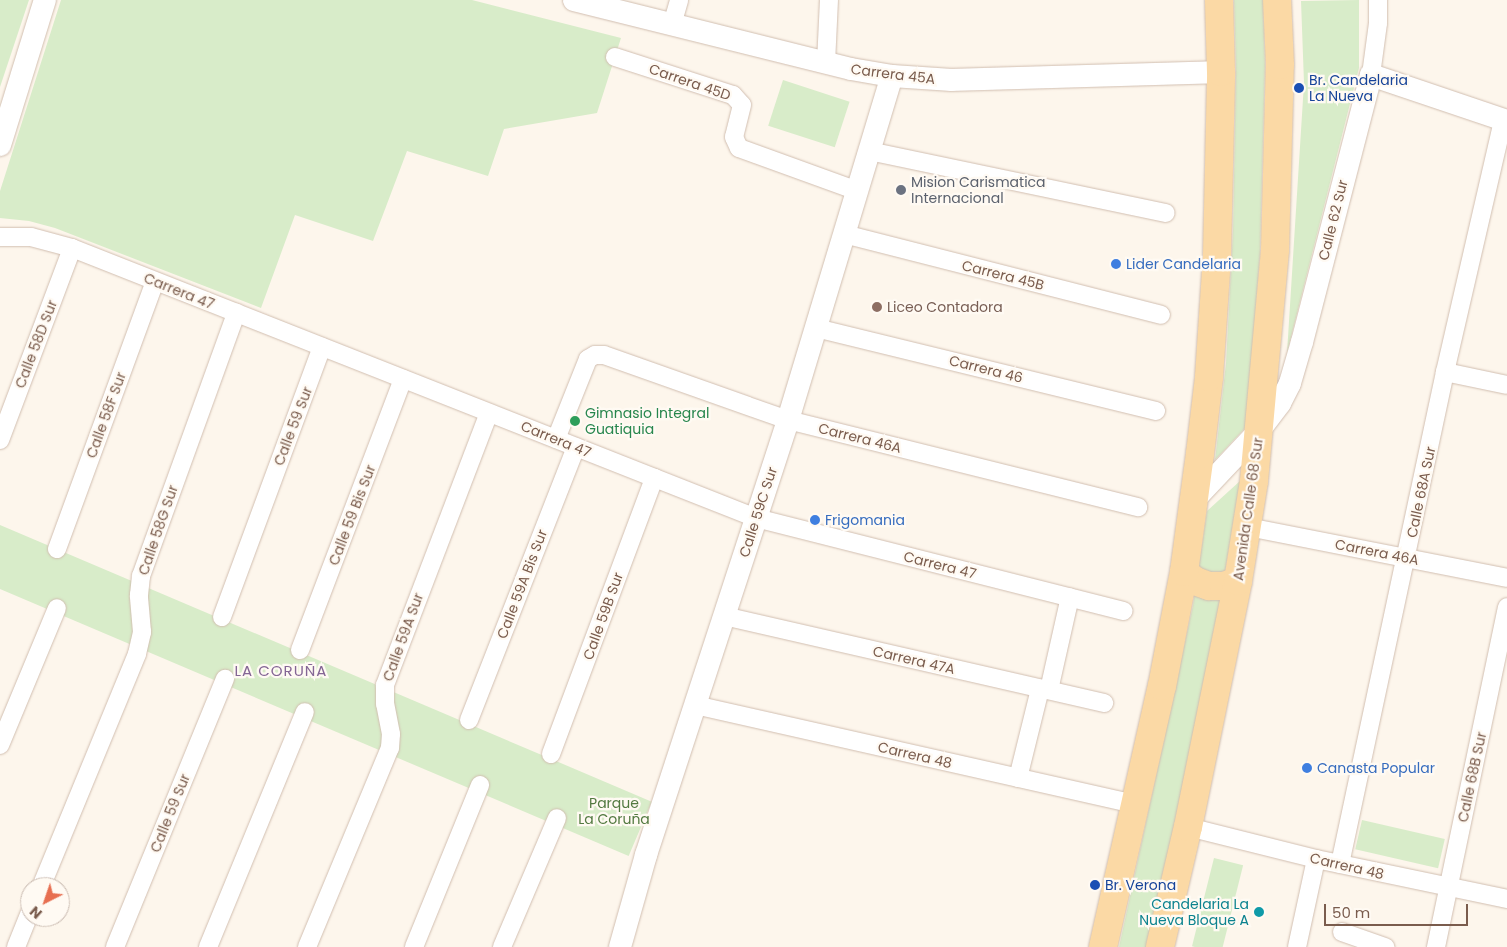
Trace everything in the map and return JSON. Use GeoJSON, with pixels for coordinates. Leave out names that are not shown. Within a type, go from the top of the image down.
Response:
{"type":"FeatureCollection","features":[{"type":"Feature","properties":{"kind":"main road"},"geometry":{"type":"LineString","coordinates":[[1103,947],[1162,686],[1184,572],[1193,501],[1208,377],[1216,264],[1221,72],[1219,0]]}},
{"type":"Feature","properties":{"kind":"main road","name":"Avenida Calle 68 Sur"},"geometry":{"type":"LineString","coordinates":[[1160,947],[1188,827],[1248,527],[1259,431],[1275,250],[1280,65],[1277,0]]}},
{"type":"Feature","properties":{"kind":"main road"},"geometry":{"type":"LineString","coordinates":[[1184,572],[1196,581],[1209,586],[1224,586],[1238,581]]}},
{"type":"Feature","properties":{"kind":"street"},"geometry":{"type":"LineString","coordinates":[[0,145],[45,0]]}},
{"type":"Feature","properties":{"kind":"street","name":"Carrera 45A"},"geometry":{"type":"LineString","coordinates":[[574,0],[826,63],[892,76],[952,80],[1221,72]]}},
{"type":"Feature","properties":{"kind":"street"},"geometry":{"type":"LineString","coordinates":[[672,24],[679,0]]}},
{"type":"Feature","properties":{"kind":"street"},"geometry":{"type":"LineString","coordinates":[[826,63],[829,0]]}},
{"type":"Feature","properties":{"kind":"street","name":"Calle 62 Sur"},"geometry":{"type":"LineString","coordinates":[[1193,501],[1259,431],[1280,403],[1290,383],[1298,359],[1371,75],[1378,23],[1378,0]]}},
{"type":"Feature","properties":{"kind":"street","name":"Carrera 45D"},"geometry":{"type":"LineString","coordinates":[[615,57],[733,96],[742,106],[734,137],[740,148],[858,191]]}},
{"type":"Feature","properties":{"kind":"street"},"geometry":{"type":"LineString","coordinates":[[1371,75],[1505,120]]}},
{"type":"Feature","properties":{"kind":"street","name":"Calle 59C Sur"},"geometry":{"type":"LineString","coordinates":[[620,947],[646,855],[788,420],[892,76]]}},
{"type":"Feature","properties":{"kind":"street","name":"Calle 68A Sur"},"geometry":{"type":"LineString","coordinates":[[1340,864],[1446,372],[1505,120]]}},
{"type":"Feature","properties":{"kind":"street"},"geometry":{"type":"LineString","coordinates":[[870,152],[1166,213]]}},
{"type":"Feature","properties":{"kind":"street","name":"Carrera 45B"},"geometry":{"type":"LineString","coordinates":[[844,234],[1161,315]]}},
{"type":"Feature","properties":{"kind":"street","name":"Carrera 47"},"geometry":{"type":"LineString","coordinates":[[0,238],[31,237],[72,248],[756,518],[1123,611]]}},
{"type":"Feature","properties":{"kind":"street","name":"Calle 58D Sur"},"geometry":{"type":"LineString","coordinates":[[0,440],[72,248]]}},
{"type":"Feature","properties":{"kind":"street","name":"Calle 58F Sur"},"geometry":{"type":"LineString","coordinates":[[57,548],[155,281]]}},
{"type":"Feature","properties":{"kind":"street","name":"Calle 58G Sur"},"geometry":{"type":"LineString","coordinates":[[45,877],[137,654],[142,632],[138,595],[141,576],[236,314]]}},
{"type":"Feature","properties":{"kind":"street","name":"Carrera 46"},"geometry":{"type":"LineString","coordinates":[[816,328],[1156,411]]}},
{"type":"Feature","properties":{"kind":"street","name":"Calle 59 Sur"},"geometry":{"type":"LineString","coordinates":[[222,617],[322,347]]}},
{"type":"Feature","properties":{"kind":"street","name":"Carrera 46A"},"geometry":{"type":"LineString","coordinates":[[556,439],[588,359],[595,355],[604,355],[788,420],[1138,507]]}},
{"type":"Feature","properties":{"kind":"street"},"geometry":{"type":"LineString","coordinates":[[1446,372],[1507,385]]}},
{"type":"Feature","properties":{"kind":"street","name":"Calle 59 Bis Sur"},"geometry":{"type":"LineString","coordinates":[[300,650],[403,379]]}},
{"type":"Feature","properties":{"kind":"street","name":"Calle 59A Sur"},"geometry":{"type":"LineString","coordinates":[[307,947],[390,748],[391,734],[385,704],[385,685],[489,413]]}},
{"type":"Feature","properties":{"kind":"street","name":"Calle 59A Bis Sur"},"geometry":{"type":"LineString","coordinates":[[469,720],[576,447]]}},
{"type":"Feature","properties":{"kind":"street","name":"Calle 59B Sur"},"geometry":{"type":"LineString","coordinates":[[552,754],[654,478]]}},
{"type":"Feature","properties":{"kind":"street","name":"Carrera 46A"},"geometry":{"type":"LineString","coordinates":[[1248,527],[1507,578]]}},
{"type":"Feature","properties":{"kind":"street"},"geometry":{"type":"LineString","coordinates":[[1018,778],[1070,597]]}},
{"type":"Feature","properties":{"kind":"street","name":"Calle 68B Sur"},"geometry":{"type":"LineString","coordinates":[[1436,947],[1450,888],[1507,607]]}},
{"type":"Feature","properties":{"kind":"street"},"geometry":{"type":"LineString","coordinates":[[0,745],[57,608]]}},
{"type":"Feature","properties":{"kind":"street","name":"Carrera 47A"},"geometry":{"type":"LineString","coordinates":[[724,616],[1104,703]]}},
{"type":"Feature","properties":{"kind":"street","name":"Calle 59 Sur"},"geometry":{"type":"LineString","coordinates":[[115,947],[225,679]]}},
{"type":"Feature","properties":{"kind":"street","name":"Carrera 48"},"geometry":{"type":"LineString","coordinates":[[695,705],[1135,804]]}},
{"type":"Feature","properties":{"kind":"street"},"geometry":{"type":"LineString","coordinates":[[208,947],[305,712]]}},
{"type":"Feature","properties":{"kind":"street"},"geometry":{"type":"LineString","coordinates":[[414,947],[480,785]]}},
{"type":"Feature","properties":{"kind":"street"},"geometry":{"type":"LineString","coordinates":[[502,947],[557,818]]}},
{"type":"Feature","properties":{"kind":"street","name":"Carrera 48"},"geometry":{"type":"LineString","coordinates":[[1188,827],[1316,859],[1507,899]]}},
{"type":"Feature","properties":{"kind":"street"},"geometry":{"type":"LineString","coordinates":[[1297,947],[1316,859]]}},
{"type":"Feature","properties":{"kind":"street"},"geometry":{"type":"LineString","coordinates":[[16,947],[24,927]]}},
{"type":"Feature","properties":{"kind":"street"},"geometry":{"type":"LineString","coordinates":[[1342,932],[1386,947]]}},
{"type":"Feature","properties":{"kind":"green space"},"geometry":{"type":"Polygon","coordinates":[[[0,0],[29,0],[0,87],[0,0]]]}},
{"type":"Feature","properties":{"kind":"green space"},"geometry":{"type":"Polygon","coordinates":[[[61,0],[472,0],[621,38],[597,113],[504,129],[488,176],[407,151],[373,241],[295,215],[261,308],[55,228],[29,221],[0,218],[0,191],[61,0]]]}},
{"type":"Feature","properties":{"kind":"green space"},"geometry":{"type":"Polygon","coordinates":[[[1234,0],[1263,0],[1265,65],[1260,254],[1247,426],[1215,460],[1226,363],[1233,231],[1236,67],[1234,0]]]}},
{"type":"Feature","properties":{"kind":"green space"},"geometry":{"type":"Polygon","coordinates":[[[1359,0],[1359,68],[1287,353],[1304,83],[1301,1],[1359,0]]]}},
{"type":"Feature","properties":{"kind":"green space"},"geometry":{"type":"Polygon","coordinates":[[[783,80],[850,102],[835,147],[768,126],[783,80]]]}},
{"type":"Feature","properties":{"kind":"green space"},"geometry":{"type":"Polygon","coordinates":[[[1240,481],[1210,664],[1147,947],[1119,947],[1193,605],[1207,511],[1240,481]]]}},
{"type":"Feature","properties":{"kind":"green space","name":"Parque La Coruña"},"geometry":{"type":"Polygon","coordinates":[[[0,525],[652,802],[629,856],[0,589],[0,525]]]}},
{"type":"Feature","properties":{"kind":"green space"},"geometry":{"type":"Polygon","coordinates":[[[1362,820],[1445,839],[1438,868],[1355,849],[1362,820]]]}},
{"type":"Feature","properties":{"kind":"green space"},"geometry":{"type":"Polygon","coordinates":[[[1214,858],[1243,865],[1223,947],[1192,946],[1214,858]]]}},
{"type":"Feature","properties":{"kind":"place","name":"Br. Candelaria La Nueva"},"geometry":{"type":"Point","coordinates":[1299,88]}},
{"type":"Feature","properties":{"kind":"place","name":"Mision Carismatica Internacional"},"geometry":{"type":"Point","coordinates":[901,190]}},
{"type":"Feature","properties":{"kind":"place","name":"Lider Candelaria"},"geometry":{"type":"Point","coordinates":[1116,264]}},
{"type":"Feature","properties":{"kind":"place","name":"Liceo Contadora"},"geometry":{"type":"Point","coordinates":[877,307]}},
{"type":"Feature","properties":{"kind":"place","name":"Gimnasio Integral Guatiquia"},"geometry":{"type":"Point","coordinates":[575,421]}},
{"type":"Feature","properties":{"kind":"place","name":"Frigomania"},"geometry":{"type":"Point","coordinates":[815,520]}},
{"type":"Feature","properties":{"kind":"place","name":"Canasta Popular"},"geometry":{"type":"Point","coordinates":[1307,768]}},
{"type":"Feature","properties":{"kind":"place","name":"Br. Verona"},"geometry":{"type":"Point","coordinates":[1095,885]}},
{"type":"Feature","properties":{"kind":"place","name":"Candelaria La Nueva Bloque A"},"geometry":{"type":"Point","coordinates":[1259,912]}},
{"type":"Feature","properties":{"kind":"district","name":"LA CORUÑA"},"geometry":{"type":"Point","coordinates":[281,671]}}]}
